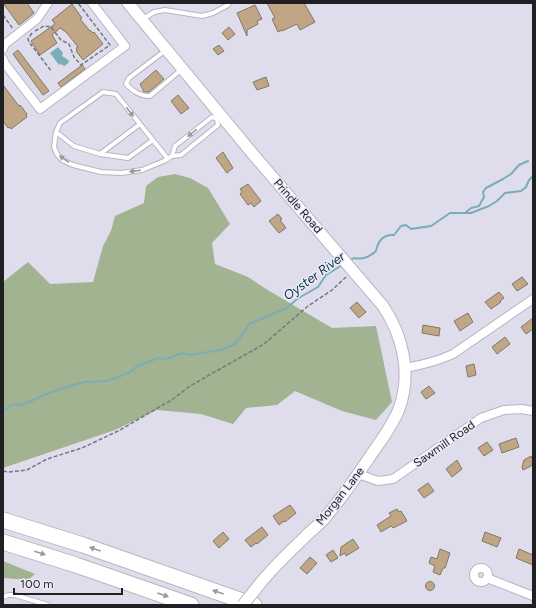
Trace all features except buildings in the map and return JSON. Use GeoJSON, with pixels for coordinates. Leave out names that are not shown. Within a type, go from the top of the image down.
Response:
{"type":"FeatureCollection","features":[{"type":"Feature","properties":{"kind":"highway"},"geometry":{"type":"LineString","coordinates":[[3,520],[83,545],[254,605]]}},
{"type":"Feature","properties":{"kind":"highway"},"geometry":{"type":"LineString","coordinates":[[3,542],[76,565],[192,605]]}},
{"type":"Feature","properties":{"kind":"street"},"geometry":{"type":"LineString","coordinates":[[3,49],[5,44],[37,19],[48,3]]}},
{"type":"Feature","properties":{"kind":"street"},"geometry":{"type":"LineString","coordinates":[[3,59],[5,64],[40,109],[125,46],[92,3]]}},
{"type":"Feature","properties":{"kind":"street","name":"Prindle Road"},"geometry":{"type":"LineString","coordinates":[[128,3],[169,52],[219,117],[383,306],[393,323],[400,341],[405,368]]}},
{"type":"Feature","properties":{"kind":"street"},"geometry":{"type":"LineString","coordinates":[[405,368],[419,366],[453,354],[533,299]]}},
{"type":"Feature","properties":{"kind":"street","name":"Morgan Lane"},"geometry":{"type":"LineString","coordinates":[[243,605],[278,562],[323,520],[358,474],[393,421],[399,409],[403,391],[405,368]]}},
{"type":"Feature","properties":{"kind":"street","name":"Sawmill Road"},"geometry":{"type":"LineString","coordinates":[[358,474],[378,481],[393,479],[481,418],[504,410],[522,409],[533,411]]}},
{"type":"Feature","properties":{"kind":"street"},"geometry":{"type":"LineString","coordinates":[[487,578],[533,596]]}},
{"type":"Feature","properties":{"kind":"lane"},"geometry":{"type":"LineString","coordinates":[[142,20],[154,12],[165,10],[202,16],[213,13],[229,3]]}},
{"type":"Feature","properties":{"kind":"lane"},"geometry":{"type":"LineString","coordinates":[[169,52],[129,78],[126,84],[134,92],[143,96],[150,96],[182,69]]}},
{"type":"Feature","properties":{"kind":"lane"},"geometry":{"type":"LineString","coordinates":[[168,159],[116,94],[103,92],[60,123],[56,132],[54,146],[57,154],[62,160],[73,165],[101,172],[121,172],[142,170],[168,159],[172,156],[180,155],[218,125],[219,117],[212,117],[175,146],[172,156]]}},
{"type":"Feature","properties":{"kind":"lane"},"geometry":{"type":"LineString","coordinates":[[100,154],[140,124]]}},
{"type":"Feature","properties":{"kind":"lane"},"geometry":{"type":"LineString","coordinates":[[56,132],[74,146],[100,154],[128,158],[153,140]]}},
{"type":"Feature","properties":{"kind":"lane"},"geometry":{"type":"LineString","coordinates":[[3,597],[9,595],[15,596],[48,605]]}},
{"type":"Feature","properties":{"kind":"path"},"geometry":{"type":"LineString","coordinates":[[52,72],[28,40],[32,33],[42,26],[49,26],[62,40],[69,44],[74,57],[81,65],[110,45],[78,3]]}},
{"type":"Feature","properties":{"kind":"path"},"geometry":{"type":"LineString","coordinates":[[3,471],[9,472],[27,470],[47,459],[82,448],[120,430],[173,400],[190,386],[264,344],[308,306],[332,290],[353,270]]}},
{"type":"Feature","properties":{"kind":"green space"},"geometry":{"type":"Polygon","coordinates":[[[175,174],[190,178],[208,188],[230,224],[212,243],[215,264],[248,277],[332,328],[376,326],[392,402],[376,420],[342,411],[295,391],[277,405],[246,408],[233,424],[201,414],[157,410],[115,430],[3,468],[3,282],[28,262],[50,284],[93,282],[103,246],[111,231],[115,216],[144,203],[146,186],[158,177],[175,174]]]}},
{"type":"Feature","properties":{"kind":"green space"},"geometry":{"type":"Polygon","coordinates":[[[3,561],[35,574],[28,580],[3,578],[3,561]]]}},
{"type":"Feature","properties":{"kind":"water"},"geometry":{"type":"Polygon","coordinates":[[[58,47],[63,53],[62,56],[69,62],[65,66],[59,65],[50,53],[58,47]]]}},
{"type":"Feature","properties":{"kind":"waterway"},"geometry":{"type":"LineString","coordinates":[[465,213],[471,208],[479,206],[484,197],[483,192],[486,188],[511,174],[519,165],[528,161]]}},
{"type":"Feature","properties":{"kind":"waterway","name":"Oyster River"},"geometry":{"type":"LineString","coordinates":[[349,261],[354,258],[366,258],[371,255],[376,251],[378,244],[384,237],[394,235],[401,226],[406,225],[411,229],[431,226],[450,213],[471,213],[489,206],[505,193],[521,191],[526,187],[529,180],[533,176]]}},
{"type":"Feature","properties":{"kind":"waterway","name":"Oyster River"},"geometry":{"type":"LineString","coordinates":[[3,411],[14,404],[22,405],[49,393],[73,385],[85,382],[107,381],[130,372],[136,367],[158,358],[167,359],[181,353],[190,355],[220,350],[234,345],[249,324],[287,308],[297,299],[318,287],[326,275],[344,264]]}}]}
